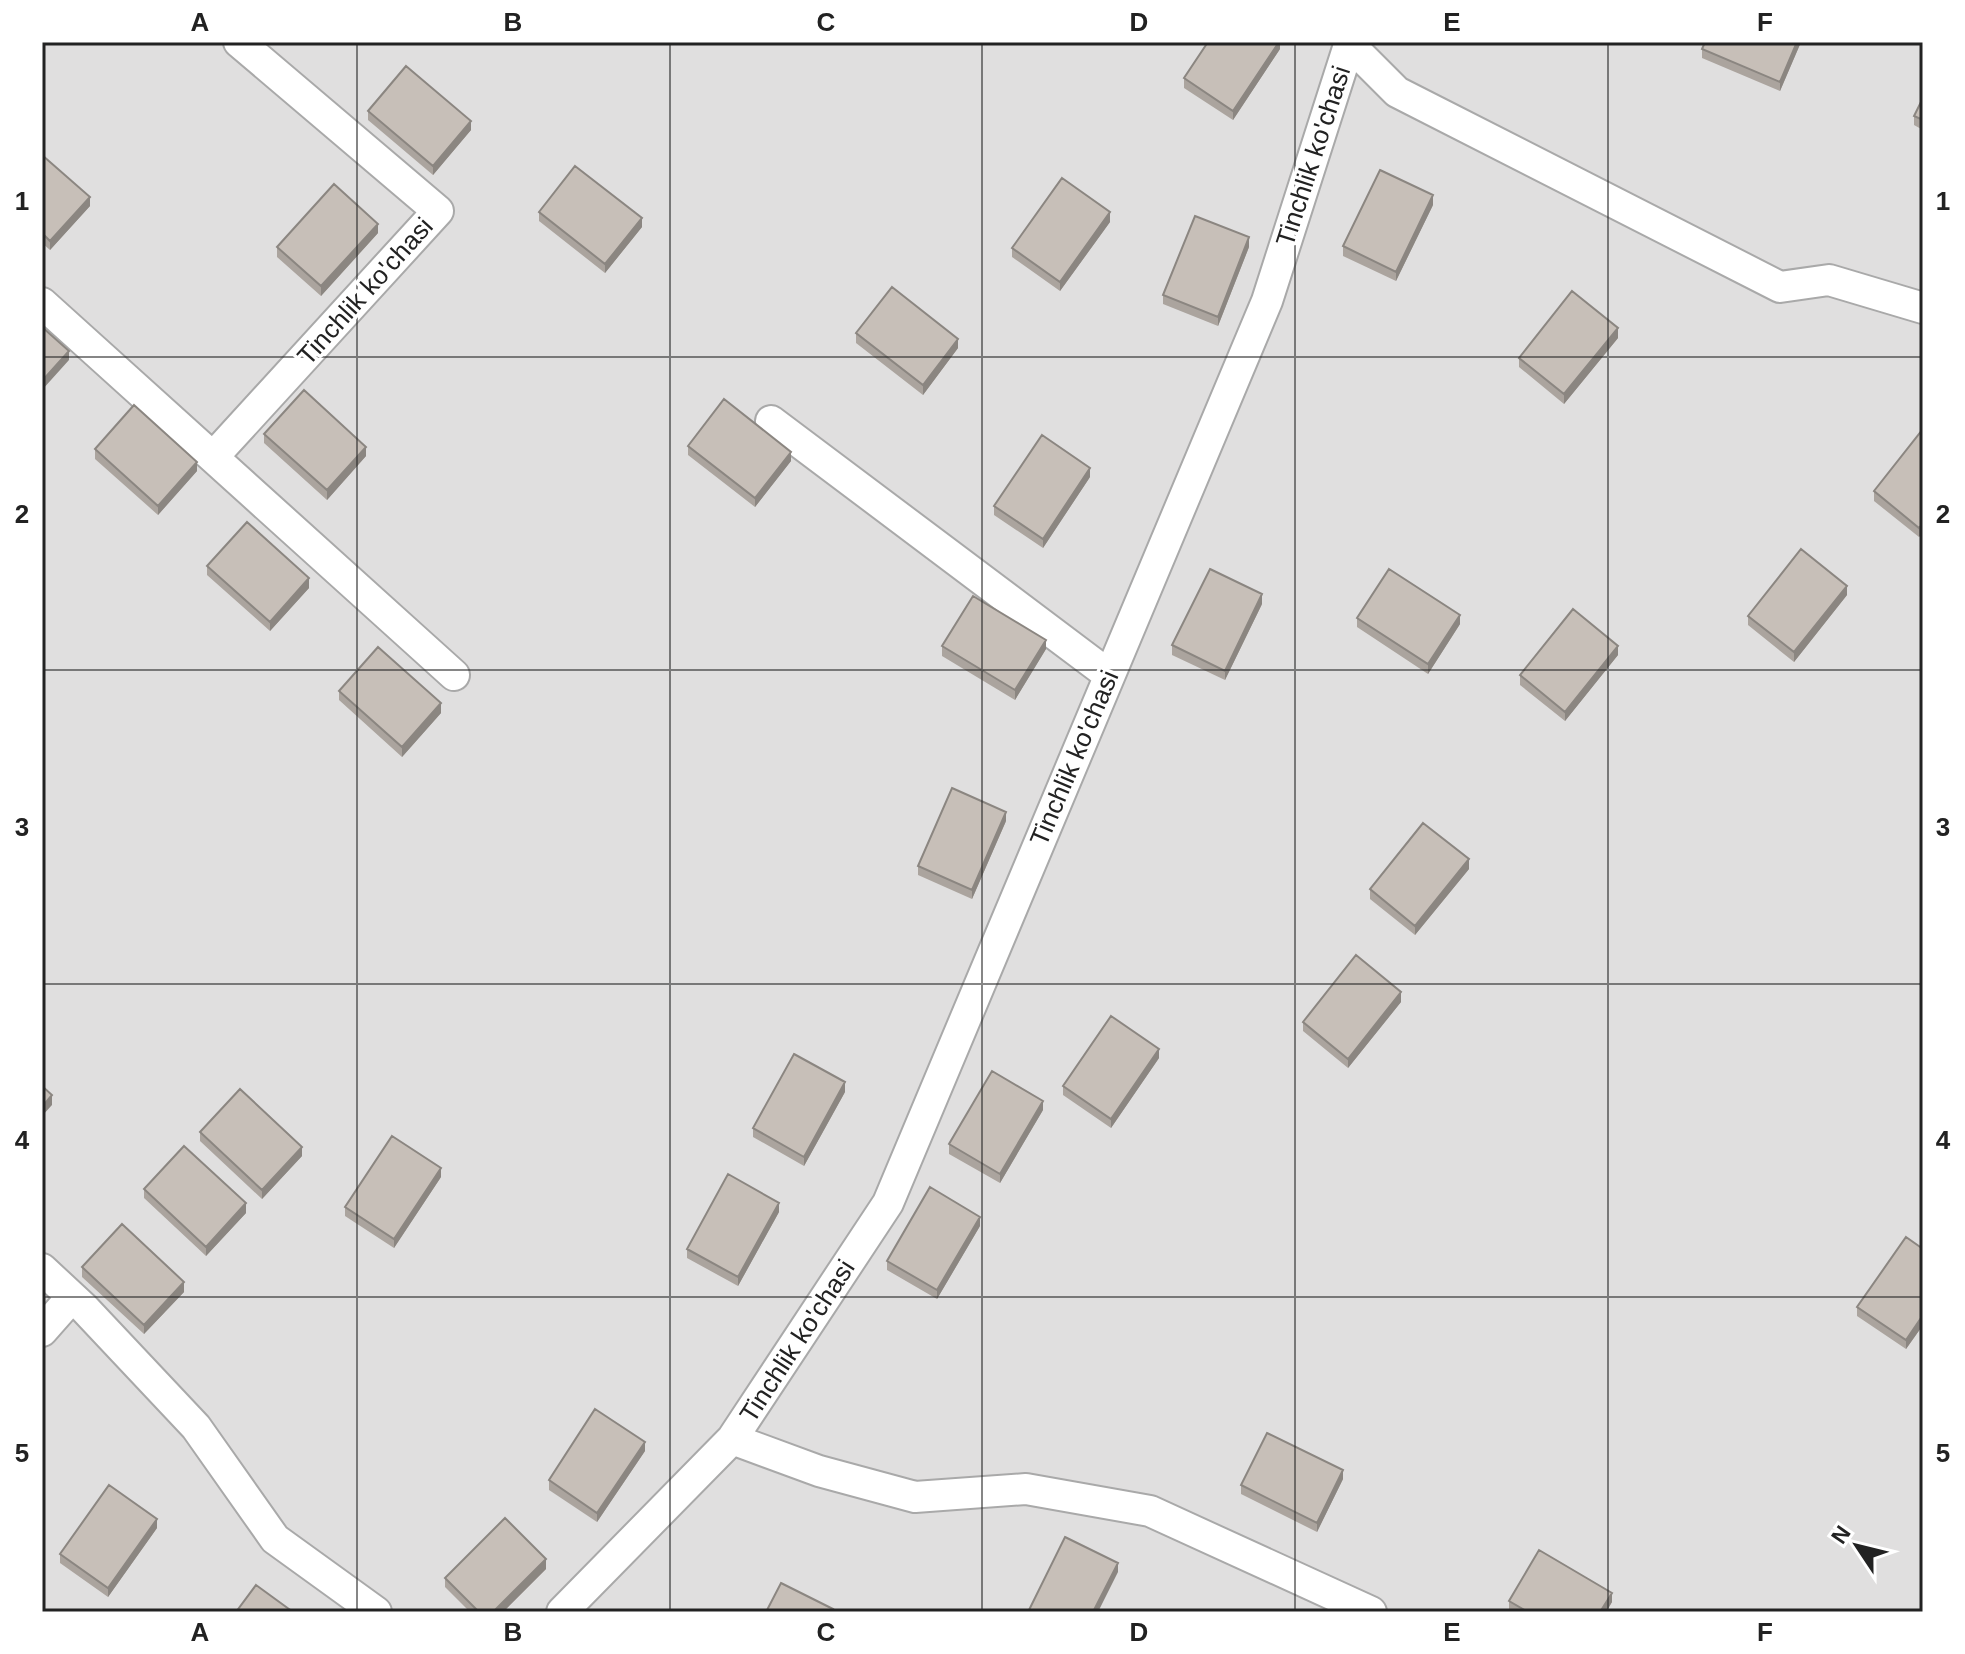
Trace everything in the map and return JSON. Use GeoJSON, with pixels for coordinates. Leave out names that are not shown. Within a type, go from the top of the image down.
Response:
{"type":"FeatureCollection","features":[{"type":"Feature","properties":{"kind":"street","name":"Tinchlik ko'chasi"},"geometry":{"type":"LineString","coordinates":[[213,457],[438,211],[239,42]]}},
{"type":"Feature","properties":{"kind":"street","name":"Tinchlik ko'chasi"},"geometry":{"type":"LineString","coordinates":[[562,1612],[732,1439],[888,1203],[1267,301],[1349,43],[1397,92],[1780,287],[1829,280],[1923,308]]}},
{"type":"Feature","properties":{"kind":"street"},"geometry":{"type":"LineString","coordinates":[[42,303],[454,675]]}},
{"type":"Feature","properties":{"kind":"street"},"geometry":{"type":"LineString","coordinates":[[771,421],[1109,675]]}},
{"type":"Feature","properties":{"kind":"street"},"geometry":{"type":"LineString","coordinates":[[42,1269],[196,1427],[275,1539],[376,1612]]}},
{"type":"Feature","properties":{"kind":"street"},"geometry":{"type":"LineString","coordinates":[[42,1331],[72,1297]]}},
{"type":"Feature","properties":{"kind":"street","name":"Tinchlik ko'chasi"},"geometry":{"type":"LineString","coordinates":[[732,1439],[819,1471],[915,1497],[1026,1489],[1150,1511],[1371,1612]]}},
{"type":"Feature","properties":{"kind":"shaded area"},"geometry":{"type":"Polygon","coordinates":[[[42,42],[1923,42],[1923,1612],[42,1612],[42,42]]]}},
{"type":"Feature","properties":{"kind":"building"},"geometry":{"type":"Polygon","coordinates":[[[1208,42],[1279,42],[1233,111],[1184,78],[1208,42]]]}},
{"type":"Feature","properties":{"kind":"building"},"geometry":{"type":"Polygon","coordinates":[[[1705,42],[1797,42],[1780,82],[1702,49],[1705,42]]]}},
{"type":"Feature","properties":{"kind":"building"},"geometry":{"type":"Polygon","coordinates":[[[406,66],[471,121],[433,166],[368,111],[406,66]]]}},
{"type":"Feature","properties":{"kind":"building"},"geometry":{"type":"Polygon","coordinates":[[[1923,98],[1923,120],[1914,116],[1923,98]]]}},
{"type":"Feature","properties":{"kind":"building"},"geometry":{"type":"Polygon","coordinates":[[[42,155],[90,197],[50,241],[42,233],[42,155]]]}},
{"type":"Feature","properties":{"kind":"building"},"geometry":{"type":"Polygon","coordinates":[[[575,166],[642,218],[605,264],[539,212],[575,166]]]}},
{"type":"Feature","properties":{"kind":"building"},"geometry":{"type":"Polygon","coordinates":[[[1380,170],[1433,195],[1396,272],[1343,246],[1380,170]]]}},
{"type":"Feature","properties":{"kind":"building"},"geometry":{"type":"Polygon","coordinates":[[[1062,178],[1110,212],[1060,282],[1012,248],[1062,178]]]}},
{"type":"Feature","properties":{"kind":"building"},"geometry":{"type":"Polygon","coordinates":[[[334,184],[378,224],[321,286],[277,247],[334,184]]]}},
{"type":"Feature","properties":{"kind":"building"},"geometry":{"type":"Polygon","coordinates":[[[1195,216],[1249,237],[1218,317],[1163,295],[1195,216]]]}},
{"type":"Feature","properties":{"kind":"building"},"geometry":{"type":"Polygon","coordinates":[[[892,287],[958,339],[923,385],[856,333],[892,287]]]}},
{"type":"Feature","properties":{"kind":"building"},"geometry":{"type":"Polygon","coordinates":[[[1572,291],[1618,328],[1564,394],[1519,358],[1572,291]]]}},
{"type":"Feature","properties":{"kind":"building"},"geometry":{"type":"Polygon","coordinates":[[[42,327],[69,351],[42,381],[42,327]]]}},
{"type":"Feature","properties":{"kind":"building"},"geometry":{"type":"Polygon","coordinates":[[[304,390],[366,447],[327,490],[264,434],[304,390]]]}},
{"type":"Feature","properties":{"kind":"building"},"geometry":{"type":"Polygon","coordinates":[[[724,399],[791,452],[755,498],[688,446],[724,399]]]}},
{"type":"Feature","properties":{"kind":"building"},"geometry":{"type":"Polygon","coordinates":[[[134,405],[197,462],[158,506],[95,449],[134,405]]]}},
{"type":"Feature","properties":{"kind":"building"},"geometry":{"type":"Polygon","coordinates":[[[1923,429],[1923,523],[1919,528],[1874,491],[1923,429]]]}},
{"type":"Feature","properties":{"kind":"building"},"geometry":{"type":"Polygon","coordinates":[[[1042,435],[1090,468],[1043,539],[994,506],[1042,435]]]}},
{"type":"Feature","properties":{"kind":"building"},"geometry":{"type":"Polygon","coordinates":[[[247,522],[309,578],[270,622],[207,566],[247,522]]]}},
{"type":"Feature","properties":{"kind":"building"},"geometry":{"type":"Polygon","coordinates":[[[1801,549],[1847,586],[1794,652],[1748,616],[1801,549]]]}},
{"type":"Feature","properties":{"kind":"building"},"geometry":{"type":"Polygon","coordinates":[[[1210,569],[1262,594],[1225,671],[1172,645],[1210,569]]]}},
{"type":"Feature","properties":{"kind":"building"},"geometry":{"type":"Polygon","coordinates":[[[1389,569],[1460,615],[1428,664],[1357,618],[1389,569]]]}},
{"type":"Feature","properties":{"kind":"building"},"geometry":{"type":"Polygon","coordinates":[[[973,596],[1046,640],[1015,690],[942,646],[973,596]]]}},
{"type":"Feature","properties":{"kind":"building"},"geometry":{"type":"Polygon","coordinates":[[[1573,609],[1618,646],[1565,712],[1520,675],[1573,609]]]}},
{"type":"Feature","properties":{"kind":"building"},"geometry":{"type":"Polygon","coordinates":[[[378,647],[441,703],[402,747],[339,691],[378,647]]]}},
{"type":"Feature","properties":{"kind":"building"},"geometry":{"type":"Polygon","coordinates":[[[952,788],[1006,812],[972,890],[918,866],[952,788]]]}},
{"type":"Feature","properties":{"kind":"building"},"geometry":{"type":"Polygon","coordinates":[[[1423,823],[1469,859],[1415,926],[1370,889],[1423,823]]]}},
{"type":"Feature","properties":{"kind":"building"},"geometry":{"type":"Polygon","coordinates":[[[1356,955],[1401,992],[1348,1059],[1303,1022],[1356,955]]]}},
{"type":"Feature","properties":{"kind":"building"},"geometry":{"type":"Polygon","coordinates":[[[1111,1016],[1159,1049],[1111,1119],[1063,1086],[1111,1016]]]}},
{"type":"Feature","properties":{"kind":"building"},"geometry":{"type":"Polygon","coordinates":[[[794,1054],[845,1082],[804,1157],[753,1128],[794,1054]]]}},
{"type":"Feature","properties":{"kind":"building"},"geometry":{"type":"Polygon","coordinates":[[[992,1071],[1043,1101],[1000,1174],[949,1144],[992,1071]]]}},
{"type":"Feature","properties":{"kind":"building"},"geometry":{"type":"Polygon","coordinates":[[[42,1086],[52,1095],[42,1107],[42,1086]]]}},
{"type":"Feature","properties":{"kind":"building"},"geometry":{"type":"Polygon","coordinates":[[[240,1089],[302,1147],[262,1190],[200,1132],[240,1089]]]}},
{"type":"Feature","properties":{"kind":"building"},"geometry":{"type":"Polygon","coordinates":[[[392,1136],[441,1168],[394,1239],[345,1207],[392,1136]]]}},
{"type":"Feature","properties":{"kind":"building"},"geometry":{"type":"Polygon","coordinates":[[[184,1146],[246,1203],[206,1247],[144,1189],[184,1146]]]}},
{"type":"Feature","properties":{"kind":"building"},"geometry":{"type":"Polygon","coordinates":[[[728,1174],[779,1203],[738,1277],[687,1249],[728,1174]]]}},
{"type":"Feature","properties":{"kind":"building"},"geometry":{"type":"Polygon","coordinates":[[[930,1187],[980,1217],[937,1290],[887,1261],[930,1187]]]}},
{"type":"Feature","properties":{"kind":"building"},"geometry":{"type":"Polygon","coordinates":[[[122,1224],[184,1282],[144,1325],[82,1267],[122,1224]]]}},
{"type":"Feature","properties":{"kind":"building"},"geometry":{"type":"Polygon","coordinates":[[[1906,1237],[1923,1249],[1923,1315],[1906,1340],[1857,1307],[1906,1237]]]}},
{"type":"Feature","properties":{"kind":"building"},"geometry":{"type":"Polygon","coordinates":[[[595,1409],[645,1442],[597,1513],[549,1480],[595,1409]]]}},
{"type":"Feature","properties":{"kind":"building"},"geometry":{"type":"Polygon","coordinates":[[[1267,1433],[1343,1470],[1317,1523],[1241,1485],[1267,1433]]]}},
{"type":"Feature","properties":{"kind":"building"},"geometry":{"type":"Polygon","coordinates":[[[109,1485],[157,1519],[108,1588],[60,1554],[109,1485]]]}},
{"type":"Feature","properties":{"kind":"building"},"geometry":{"type":"Polygon","coordinates":[[[505,1518],[546,1559],[493,1612],[479,1612],[445,1578],[505,1518]]]}},
{"type":"Feature","properties":{"kind":"building"},"geometry":{"type":"Polygon","coordinates":[[[1065,1537],[1118,1563],[1093,1612],[1028,1612],[1065,1537]]]}},
{"type":"Feature","properties":{"kind":"building"},"geometry":{"type":"Polygon","coordinates":[[[1539,1550],[1612,1593],[1600,1612],[1528,1612],[1509,1601],[1539,1550]]]}},
{"type":"Feature","properties":{"kind":"building"},"geometry":{"type":"Polygon","coordinates":[[[781,1583],[833,1609],[831,1612],[766,1612],[781,1583]]]}},
{"type":"Feature","properties":{"kind":"building"},"geometry":{"type":"Polygon","coordinates":[[[256,1585],[293,1612],[236,1612],[256,1585]]]}}]}
